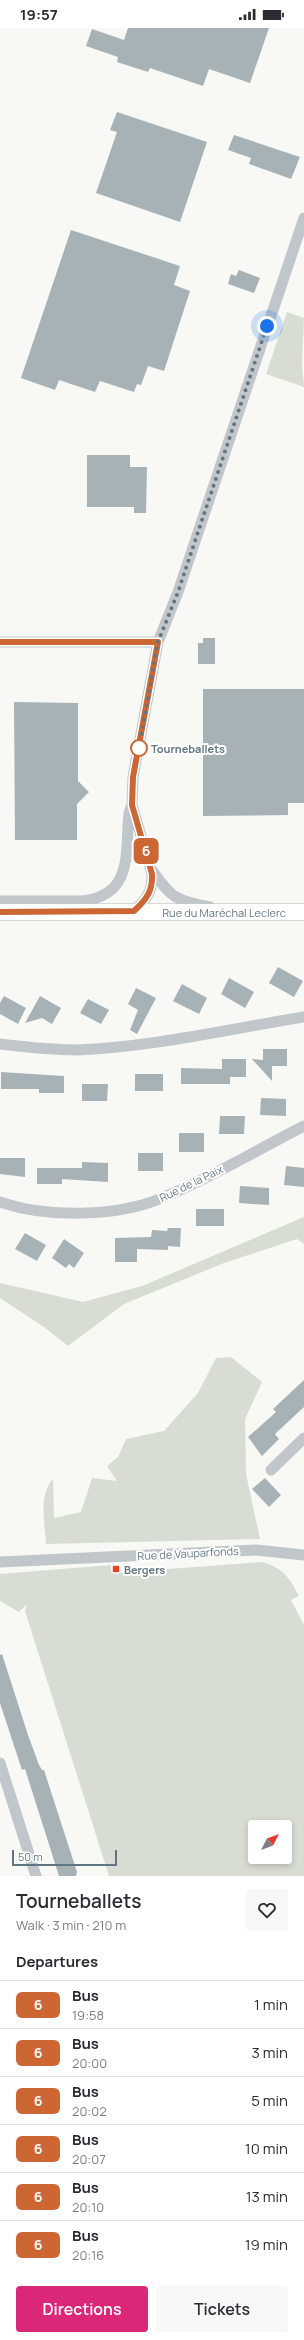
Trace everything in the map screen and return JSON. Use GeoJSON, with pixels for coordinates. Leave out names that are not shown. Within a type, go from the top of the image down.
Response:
{"type":"FeatureCollection","features":[{"type":"Feature","properties":{"kind":"main road","name":"Rue du Maréchal Leclerc"},"geometry":{"type":"LineString","coordinates":[[0,912],[304,912]]}},
{"type":"Feature","properties":{"kind":"street"},"geometry":{"type":"LineString","coordinates":[[134,911],[143,903],[150,892],[152,882],[150,868],[132,805],[133,777],[158,642],[178,592],[304,218]]}},
{"type":"Feature","properties":{"kind":"street"},"geometry":{"type":"LineString","coordinates":[[0,642],[158,642]]}},
{"type":"Feature","properties":{"kind":"street"},"geometry":{"type":"LineString","coordinates":[[0,901],[81,902],[94,900],[112,892],[122,878],[129,813],[132,805]]}},
{"type":"Feature","properties":{"kind":"street"},"geometry":{"type":"LineString","coordinates":[[150,868],[169,893],[176,898],[224,911]]}},
{"type":"Feature","properties":{"kind":"street"},"geometry":{"type":"LineString","coordinates":[[0,1044],[31,1048],[74,1050],[125,1046],[304,1017]]}},
{"type":"Feature","properties":{"kind":"street","name":"Rue de la Paix"},"geometry":{"type":"LineString","coordinates":[[0,1202],[45,1212],[86,1212],[122,1209],[161,1199],[304,1126]]}},
{"type":"Feature","properties":{"kind":"street"},"geometry":{"type":"LineString","coordinates":[[271,1470],[304,1438]]}},
{"type":"Feature","properties":{"kind":"street","name":"Rue de Vauparfonds"},"geometry":{"type":"LineString","coordinates":[[0,1562],[256,1550],[303,1559]]}},
{"type":"Feature","properties":{"kind":"street"},"geometry":{"type":"LineString","coordinates":[[0,1763],[36,1876]]}},
{"type":"Feature","properties":{"kind":"shaded area"},"geometry":{"type":"Polygon","coordinates":[[[287,312],[304,318],[302,364],[304,387],[266,374],[287,312]]]}},
{"type":"Feature","properties":{"kind":"shaded area"},"geometry":{"type":"Polygon","coordinates":[[[304,1217],[304,1244],[297,1239],[224,1263],[124,1304],[68,1346],[44,1327],[0,1298],[0,1283],[83,1302],[142,1286],[304,1217]]]}},
{"type":"Feature","properties":{"kind":"shaded area"},"geometry":{"type":"Polygon","coordinates":[[[231,1357],[262,1382],[245,1419],[246,1474],[260,1539],[46,1544],[44,1501],[48,1485],[53,1479],[54,1518],[81,1512],[92,1478],[117,1481],[107,1466],[118,1457],[126,1439],[164,1431],[198,1393],[216,1358],[231,1357]]]}},
{"type":"Feature","properties":{"kind":"shaded area"},"geometry":{"type":"Polygon","coordinates":[[[262,1562],[280,1570],[289,1579],[299,1596],[291,1600],[304,1625],[304,1876],[109,1876],[25,1611],[27,1604],[19,1612],[0,1601],[0,1574],[111,1565],[114,1573],[262,1562]]]}},
{"type":"Feature","properties":{"kind":"building"},"geometry":{"type":"Polygon","coordinates":[[[128,28],[269,28],[250,83],[209,69],[203,86],[150,68],[148,72],[117,62],[118,57],[86,46],[92,29],[124,40],[128,28]]]}},
{"type":"Feature","properties":{"kind":"building"},"geometry":{"type":"Polygon","coordinates":[[[117,112],[207,142],[180,222],[96,193],[117,132],[110,130],[117,112]]]}},
{"type":"Feature","properties":{"kind":"building"},"geometry":{"type":"Polygon","coordinates":[[[234,135],[300,157],[291,179],[249,164],[251,158],[228,150],[234,135]]]}},
{"type":"Feature","properties":{"kind":"building"},"geometry":{"type":"Polygon","coordinates":[[[71,230],[180,266],[174,285],[190,291],[164,371],[148,366],[141,385],[137,384],[134,392],[100,381],[95,392],[59,380],[55,390],[21,378],[71,230]]]}},
{"type":"Feature","properties":{"kind":"building"},"geometry":{"type":"Polygon","coordinates":[[[239,270],[260,278],[254,293],[228,284],[231,274],[236,276],[239,270]]]}},
{"type":"Feature","properties":{"kind":"building"},"geometry":{"type":"Polygon","coordinates":[[[87,455],[130,455],[130,467],[147,467],[146,513],[134,513],[134,507],[87,507],[87,455]]]}},
{"type":"Feature","properties":{"kind":"building"},"geometry":{"type":"Polygon","coordinates":[[[203,638],[215,638],[215,664],[198,664],[198,643],[203,643],[203,638]]]}},
{"type":"Feature","properties":{"kind":"building"},"geometry":{"type":"Polygon","coordinates":[[[203,689],[304,689],[304,803],[288,803],[288,815],[203,816],[203,689]]]}},
{"type":"Feature","properties":{"kind":"building"},"geometry":{"type":"Polygon","coordinates":[[[14,702],[78,703],[78,781],[89,792],[77,804],[77,840],[15,840],[14,702]]]}},
{"type":"Feature","properties":{"kind":"building"},"geometry":{"type":"Polygon","coordinates":[[[278,967],[303,981],[294,997],[269,983],[278,967]]]}},
{"type":"Feature","properties":{"kind":"building"},"geometry":{"type":"Polygon","coordinates":[[[229,978],[254,992],[245,1008],[221,994],[229,978]]]}},
{"type":"Feature","properties":{"kind":"building"},"geometry":{"type":"Polygon","coordinates":[[[182,984],[207,998],[199,1014],[173,1001],[182,984]]]}},
{"type":"Feature","properties":{"kind":"building"},"geometry":{"type":"Polygon","coordinates":[[[136,988],[156,998],[137,1034],[130,1030],[138,1010],[128,1004],[136,988]]]}},
{"type":"Feature","properties":{"kind":"building"},"geometry":{"type":"Polygon","coordinates":[[[4,996],[26,1008],[18,1024],[0,1014],[0,1003],[4,996]]]}},
{"type":"Feature","properties":{"kind":"building"},"geometry":{"type":"Polygon","coordinates":[[[40,996],[61,1008],[52,1024],[42,1018],[25,1023],[40,996]]]}},
{"type":"Feature","properties":{"kind":"building"},"geometry":{"type":"Polygon","coordinates":[[[88,999],[109,1010],[101,1024],[80,1013],[88,999]]]}},
{"type":"Feature","properties":{"kind":"building"},"geometry":{"type":"Polygon","coordinates":[[[263,1049],[287,1049],[287,1066],[272,1066],[272,1081],[252,1059],[263,1060],[263,1049]]]}},
{"type":"Feature","properties":{"kind":"building"},"geometry":{"type":"Polygon","coordinates":[[[222,1059],[246,1059],[246,1077],[230,1077],[230,1084],[181,1084],[181,1068],[222,1069],[222,1059]]]}},
{"type":"Feature","properties":{"kind":"building"},"geometry":{"type":"Polygon","coordinates":[[[1,1072],[64,1076],[64,1093],[39,1093],[39,1089],[1,1089],[1,1072]]]}},
{"type":"Feature","properties":{"kind":"building"},"geometry":{"type":"Polygon","coordinates":[[[135,1074],[163,1074],[163,1091],[135,1091],[135,1074]]]}},
{"type":"Feature","properties":{"kind":"building"},"geometry":{"type":"Polygon","coordinates":[[[82,1084],[108,1084],[107,1101],[82,1101],[82,1084]]]}},
{"type":"Feature","properties":{"kind":"building"},"geometry":{"type":"Polygon","coordinates":[[[261,1098],[286,1099],[286,1116],[260,1115],[261,1098]]]}},
{"type":"Feature","properties":{"kind":"building"},"geometry":{"type":"Polygon","coordinates":[[[220,1116],[245,1116],[244,1134],[219,1134],[220,1116]]]}},
{"type":"Feature","properties":{"kind":"building"},"geometry":{"type":"Polygon","coordinates":[[[179,1133],[204,1133],[204,1152],[179,1152],[179,1133]]]}},
{"type":"Feature","properties":{"kind":"building"},"geometry":{"type":"Polygon","coordinates":[[[138,1153],[163,1153],[163,1171],[138,1171],[138,1153]]]}},
{"type":"Feature","properties":{"kind":"building"},"geometry":{"type":"Polygon","coordinates":[[[0,1158],[25,1158],[25,1177],[0,1174],[0,1158]]]}},
{"type":"Feature","properties":{"kind":"building"},"geometry":{"type":"Polygon","coordinates":[[[82,1162],[108,1163],[108,1182],[62,1179],[62,1184],[37,1184],[37,1168],[82,1168],[82,1162]]]}},
{"type":"Feature","properties":{"kind":"building"},"geometry":{"type":"Polygon","coordinates":[[[286,1166],[304,1168],[304,1187],[284,1185],[286,1166]]]}},
{"type":"Feature","properties":{"kind":"building"},"geometry":{"type":"Polygon","coordinates":[[[240,1186],[269,1188],[269,1205],[239,1203],[240,1186]]]}},
{"type":"Feature","properties":{"kind":"building"},"geometry":{"type":"Polygon","coordinates":[[[196,1209],[224,1209],[224,1226],[196,1226],[196,1209]]]}},
{"type":"Feature","properties":{"kind":"building"},"geometry":{"type":"Polygon","coordinates":[[[168,1228],[181,1228],[180,1247],[168,1246],[168,1250],[137,1249],[137,1262],[115,1262],[115,1238],[151,1237],[152,1230],[167,1231],[168,1228]]]}},
{"type":"Feature","properties":{"kind":"building"},"geometry":{"type":"Polygon","coordinates":[[[25,1233],[46,1245],[37,1261],[15,1249],[25,1233]]]}},
{"type":"Feature","properties":{"kind":"building"},"geometry":{"type":"Polygon","coordinates":[[[64,1239],[84,1253],[74,1268],[69,1264],[66,1268],[52,1258],[64,1239]]]}},
{"type":"Feature","properties":{"kind":"building"},"geometry":{"type":"Polygon","coordinates":[[[304,1380],[304,1407],[275,1434],[279,1439],[262,1456],[248,1437],[276,1412],[273,1409],[304,1380]]]}},
{"type":"Feature","properties":{"kind":"building"},"geometry":{"type":"Polygon","coordinates":[[[265,1478],[281,1495],[269,1507],[252,1489],[265,1478]]]}},
{"type":"Feature","properties":{"kind":"building"},"geometry":{"type":"Polygon","coordinates":[[[2,1654],[28,1735],[39,1765],[42,1770],[44,1770],[77,1872],[76,1876],[59,1876],[25,1769],[22,1770],[0,1703],[0,1655],[2,1654]]]}},
{"type":"Feature","properties":{"kind":"bus line","name":"6"},"geometry":{"type":"LineString","coordinates":[[0,642],[158,642],[133,777],[132,805],[137,817],[152,874],[152,882],[148,897],[134,911],[0,912]]}},
{"type":"Feature","properties":{"kind":"place","name":"Tourneballets"},"geometry":{"type":"Point","coordinates":[139,748]}},
{"type":"Feature","properties":{"kind":"place","name":"Bergers"},"geometry":{"type":"Point","coordinates":[116,1569]}},
{"type":"Feature","properties":{"kind":"route"},"geometry":{"type":"LineString","coordinates":[[139,748],[158,642],[178,592],[267,326]]}}]}
